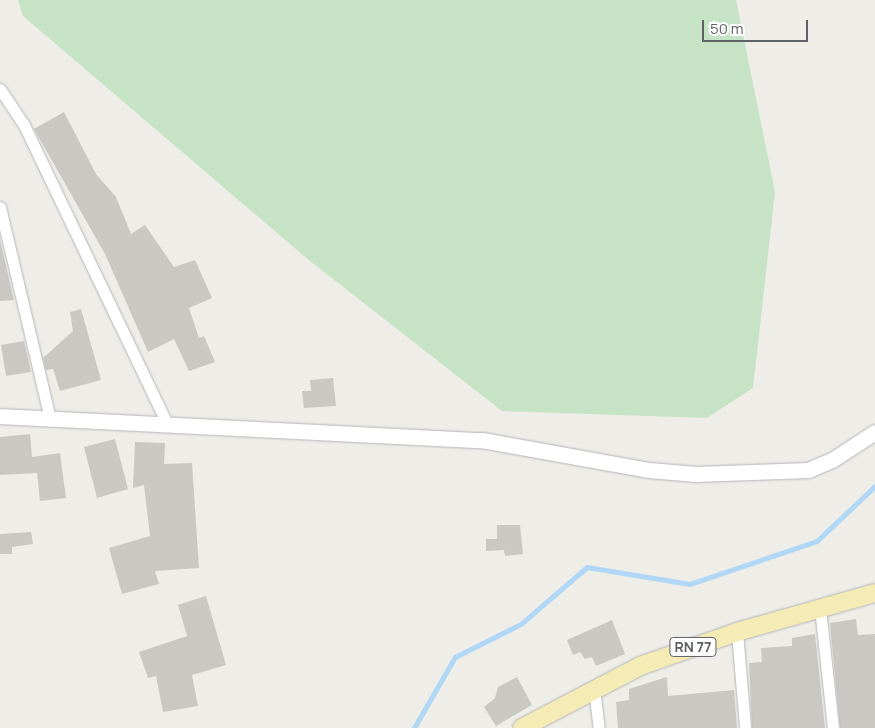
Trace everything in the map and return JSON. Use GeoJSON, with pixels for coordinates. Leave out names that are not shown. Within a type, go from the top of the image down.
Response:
{"type":"FeatureCollection","features":[{"type":"Feature","properties":{"kind":"main road"},"geometry":{"type":"LineString","coordinates":[[0,416],[167,422],[482,440],[649,470],[696,474],[808,470],[832,460],[875,432]]}},
{"type":"Feature","properties":{"kind":"main road","name":"RN 77"},"geometry":{"type":"LineString","coordinates":[[522,728],[640,666],[736,632],[875,593]]}},
{"type":"Feature","properties":{"kind":"street"},"geometry":{"type":"LineString","coordinates":[[0,89],[24,124],[167,422]]}},
{"type":"Feature","properties":{"kind":"street"},"geometry":{"type":"LineString","coordinates":[[0,207],[50,418]]}},
{"type":"Feature","properties":{"kind":"street"},"geometry":{"type":"LineString","coordinates":[[820,608],[833,728]]}},
{"type":"Feature","properties":{"kind":"street"},"geometry":{"type":"LineString","coordinates":[[736,632],[745,728]]}},
{"type":"Feature","properties":{"kind":"street"},"geometry":{"type":"LineString","coordinates":[[594,689],[599,728]]}},
{"type":"Feature","properties":{"kind":"green space"},"geometry":{"type":"Polygon","coordinates":[[[18,0],[736,0],[775,192],[753,388],[707,418],[502,411],[310,261],[23,16],[18,0]]]}},
{"type":"Feature","properties":{"kind":"building"},"geometry":{"type":"Polygon","coordinates":[[[64,112],[96,174],[116,197],[131,234],[145,225],[174,267],[195,260],[212,298],[189,308],[199,338],[204,336],[215,362],[189,371],[174,339],[148,352],[105,254],[34,129],[64,112]]]}},
{"type":"Feature","properties":{"kind":"building"},"geometry":{"type":"Polygon","coordinates":[[[0,240],[14,300],[0,301],[0,240]]]}},
{"type":"Feature","properties":{"kind":"building"},"geometry":{"type":"Polygon","coordinates":[[[81,309],[101,380],[60,391],[53,369],[46,370],[43,358],[73,331],[70,312],[81,309]]]}},
{"type":"Feature","properties":{"kind":"building"},"geometry":{"type":"Polygon","coordinates":[[[24,341],[31,372],[6,376],[1,345],[24,341]]]}},
{"type":"Feature","properties":{"kind":"building"},"geometry":{"type":"Polygon","coordinates":[[[333,378],[336,406],[304,408],[302,391],[311,391],[310,380],[333,378]]]}},
{"type":"Feature","properties":{"kind":"building"},"geometry":{"type":"Polygon","coordinates":[[[30,434],[32,457],[60,453],[66,498],[40,501],[37,473],[0,475],[0,437],[30,434]]]}},
{"type":"Feature","properties":{"kind":"building"},"geometry":{"type":"Polygon","coordinates":[[[115,439],[128,489],[97,498],[84,447],[115,439]]]}},
{"type":"Feature","properties":{"kind":"building"},"geometry":{"type":"Polygon","coordinates":[[[135,442],[165,443],[164,464],[192,463],[199,568],[155,571],[159,584],[122,594],[109,548],[150,536],[144,485],[133,488],[135,442]]]}},
{"type":"Feature","properties":{"kind":"building"},"geometry":{"type":"Polygon","coordinates":[[[497,525],[520,525],[523,554],[505,556],[504,550],[486,551],[486,539],[497,539],[497,525]]]}},
{"type":"Feature","properties":{"kind":"building"},"geometry":{"type":"Polygon","coordinates":[[[31,532],[33,544],[12,547],[12,554],[0,554],[0,534],[31,532]]]}},
{"type":"Feature","properties":{"kind":"building"},"geometry":{"type":"Polygon","coordinates":[[[206,596],[226,665],[192,675],[198,706],[163,712],[156,676],[148,678],[139,652],[187,636],[178,605],[206,596]]]}},
{"type":"Feature","properties":{"kind":"building"},"geometry":{"type":"Polygon","coordinates":[[[856,619],[858,635],[875,634],[875,728],[840,728],[830,623],[856,619]]]}},
{"type":"Feature","properties":{"kind":"building"},"geometry":{"type":"Polygon","coordinates":[[[612,620],[625,654],[596,666],[592,657],[585,659],[580,652],[573,655],[567,640],[612,620]]]}},
{"type":"Feature","properties":{"kind":"building"},"geometry":{"type":"Polygon","coordinates":[[[815,634],[825,728],[752,728],[749,663],[762,662],[761,648],[792,646],[792,638],[815,634]]]}},
{"type":"Feature","properties":{"kind":"building"},"geometry":{"type":"Polygon","coordinates":[[[517,677],[532,705],[496,726],[484,707],[495,698],[498,687],[517,677]]]}},
{"type":"Feature","properties":{"kind":"building"},"geometry":{"type":"Polygon","coordinates":[[[667,677],[668,696],[734,690],[737,728],[618,728],[616,702],[629,700],[629,689],[667,677]]]}},
{"type":"Feature","properties":{"kind":"waterway"},"geometry":{"type":"LineString","coordinates":[[414,728],[455,657],[521,624],[587,567],[690,584],[817,541],[875,486]]}}]}
